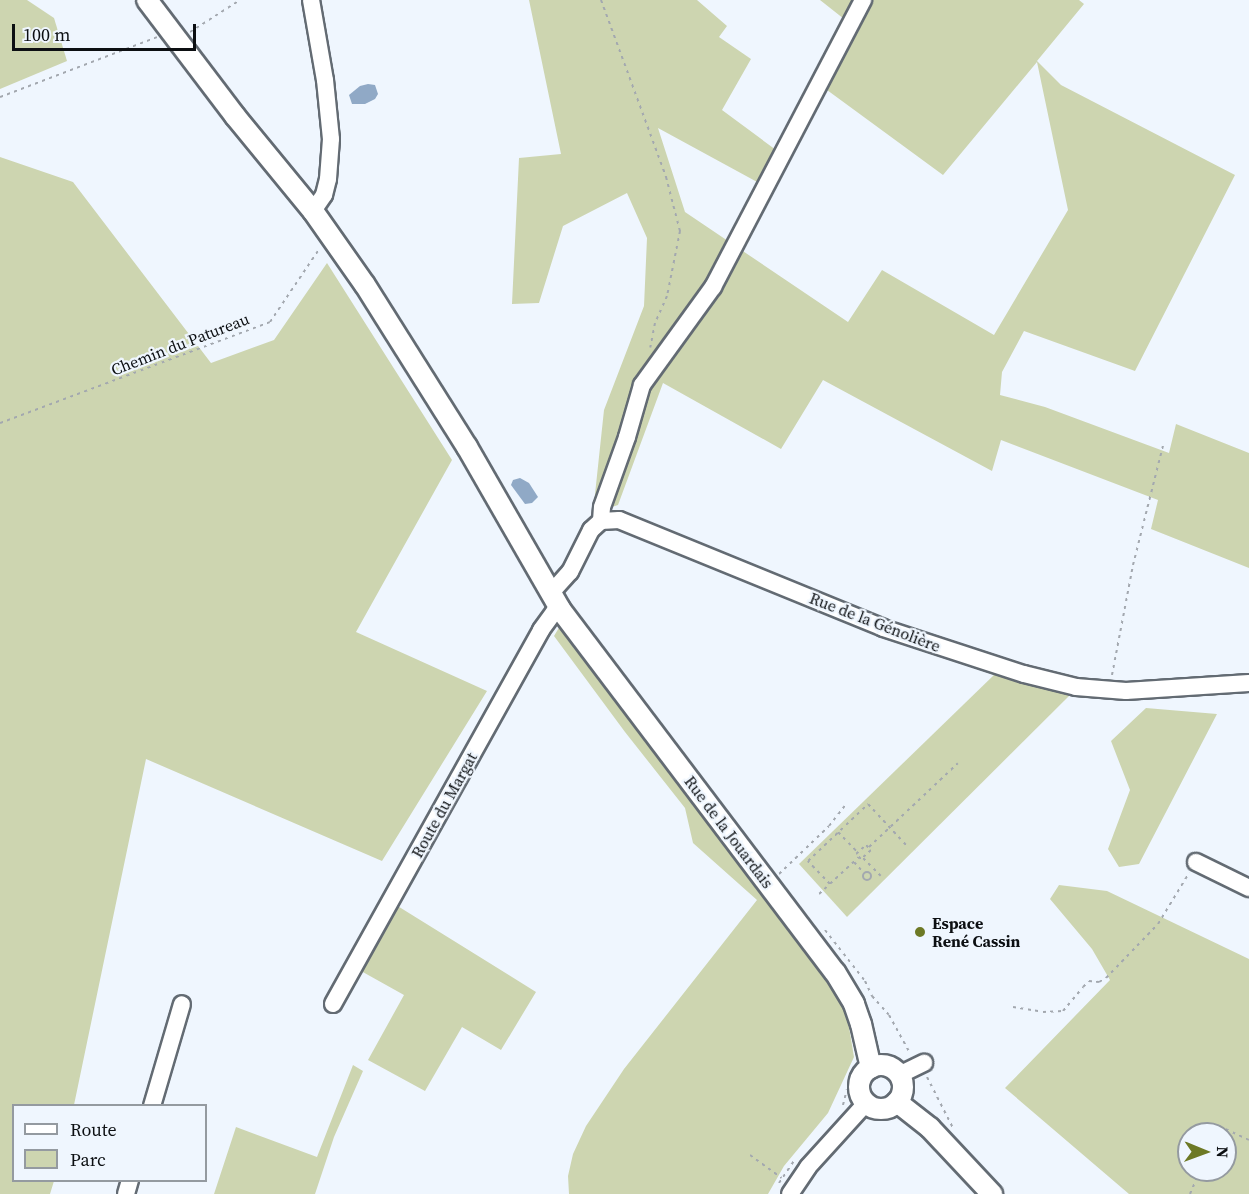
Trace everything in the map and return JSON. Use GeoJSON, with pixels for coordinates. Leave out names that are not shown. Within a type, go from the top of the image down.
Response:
{"type":"FeatureCollection","features":[{"type":"Feature","properties":{"kind":"main road","name":"Rue de la Jouardais"},"geometry":{"type":"LineString","coordinates":[[147,0],[235,116],[313,211],[330,236],[443,408],[555,601],[829,963],[854,1004],[871,1068]]}},
{"type":"Feature","properties":{"kind":"main road"},"geometry":{"type":"LineString","coordinates":[[883,1066],[899,1075],[903,1089],[897,1102],[892,1106],[878,1109],[866,1103],[859,1087],[863,1076],[871,1068],[883,1066]]}},
{"type":"Feature","properties":{"kind":"main road"},"geometry":{"type":"LineString","coordinates":[[897,1102],[930,1128],[992,1194]]}},
{"type":"Feature","properties":{"kind":"street"},"geometry":{"type":"LineString","coordinates":[[311,0],[325,80],[331,139],[328,179],[324,195],[313,211]]}},
{"type":"Feature","properties":{"kind":"street"},"geometry":{"type":"LineString","coordinates":[[555,601],[591,530],[601,521],[602,507],[627,437],[642,385],[713,287],[863,0]]}},
{"type":"Feature","properties":{"kind":"street","name":"Rue de la Génolière"},"geometry":{"type":"LineString","coordinates":[[601,521],[619,520],[894,632],[1024,674],[1076,687],[1126,691],[1249,683]]}},
{"type":"Feature","properties":{"kind":"street","name":"Route du Margat"},"geometry":{"type":"LineString","coordinates":[[333,1004],[541,630],[554,612],[555,601]]}},
{"type":"Feature","properties":{"kind":"street"},"geometry":{"type":"LineString","coordinates":[[1196,862],[1249,888]]}},
{"type":"Feature","properties":{"kind":"street"},"geometry":{"type":"LineString","coordinates":[[153,1104],[182,1004]]}},
{"type":"Feature","properties":{"kind":"street"},"geometry":{"type":"LineString","coordinates":[[899,1075],[922,1064]]}},
{"type":"Feature","properties":{"kind":"street"},"geometry":{"type":"LineString","coordinates":[[792,1190],[808,1167],[866,1103]]}},
{"type":"Feature","properties":{"kind":"path"},"geometry":{"type":"LineString","coordinates":[[0,97],[174,35],[240,0]]}},
{"type":"Feature","properties":{"kind":"path"},"geometry":{"type":"LineString","coordinates":[[601,0],[666,177],[680,231],[668,296],[656,323],[649,354]]}},
{"type":"Feature","properties":{"kind":"path","name":"Chemin du Patureau"},"geometry":{"type":"LineString","coordinates":[[0,423],[270,322],[312,258],[330,236]]}},
{"type":"Feature","properties":{"kind":"path"},"geometry":{"type":"LineString","coordinates":[[1110,690],[1131,576],[1163,446]]}},
{"type":"Feature","properties":{"kind":"path"},"geometry":{"type":"LineString","coordinates":[[857,852],[866,845],[869,847],[958,763]]}},
{"type":"Feature","properties":{"kind":"path"},"geometry":{"type":"LineString","coordinates":[[768,884],[829,826],[847,803]]}},
{"type":"Feature","properties":{"kind":"path"},"geometry":{"type":"LineString","coordinates":[[830,884],[808,861],[868,804],[908,848]]}},
{"type":"Feature","properties":{"kind":"path"},"geometry":{"type":"LineString","coordinates":[[838,832],[859,857]]}},
{"type":"Feature","properties":{"kind":"path"},"geometry":{"type":"LineString","coordinates":[[863,858],[871,850],[869,847]]}},
{"type":"Feature","properties":{"kind":"path"},"geometry":{"type":"LineString","coordinates":[[859,857],[863,858],[881,876]]}},
{"type":"Feature","properties":{"kind":"path"},"geometry":{"type":"LineString","coordinates":[[819,894],[859,857]]}},
{"type":"Feature","properties":{"kind":"path"},"geometry":{"type":"LineString","coordinates":[[854,861],[864,873]]}},
{"type":"Feature","properties":{"kind":"path"},"geometry":{"type":"LineString","coordinates":[[1013,1006],[1044,1012],[1063,1011],[1089,981],[1099,982],[1106,978],[1158,924],[1196,862]]}},
{"type":"Feature","properties":{"kind":"path"},"geometry":{"type":"LineString","coordinates":[[823,928],[865,981],[872,996],[889,1015],[904,1045],[922,1064],[942,1102],[956,1136],[956,1142],[948,1149]]}},
{"type":"Feature","properties":{"kind":"path"},"geometry":{"type":"LineString","coordinates":[[750,1155],[792,1190]]}},
{"type":"Feature","properties":{"kind":"green space"},"geometry":{"type":"Polygon","coordinates":[[[0,0],[27,0],[54,18],[67,61],[0,89],[0,0]]]}},
{"type":"Feature","properties":{"kind":"green space"},"geometry":{"type":"Polygon","coordinates":[[[529,0],[697,0],[727,26],[719,37],[751,59],[722,110],[776,150],[759,183],[658,128],[685,212],[848,322],[882,270],[994,335],[1068,210],[1037,62],[943,175],[827,90],[858,30],[820,0],[1079,0],[1084,4],[1037,61],[1061,85],[1235,175],[1135,371],[1024,331],[1002,372],[1000,395],[1045,407],[1169,453],[1176,424],[1249,453],[1249,568],[1151,529],[1158,500],[1001,440],[992,471],[823,380],[781,449],[663,383],[618,505],[593,513],[604,410],[644,306],[647,238],[627,193],[563,226],[539,303],[512,304],[519,158],[561,154],[529,0]]]}},
{"type":"Feature","properties":{"kind":"green space"},"geometry":{"type":"Polygon","coordinates":[[[0,157],[73,182],[211,363],[274,340],[327,263],[452,460],[356,632],[487,691],[382,861],[146,759],[74,1104],[12,1104],[12,1182],[54,1182],[50,1194],[0,1194],[0,157]]]}},
{"type":"Feature","properties":{"kind":"green space"},"geometry":{"type":"Polygon","coordinates":[[[560,626],[744,862],[817,959],[845,1003],[854,1057],[828,1113],[784,1166],[768,1194],[569,1194],[568,1176],[573,1154],[586,1126],[624,1069],[757,900],[693,843],[685,808],[554,636],[560,626]]]}},
{"type":"Feature","properties":{"kind":"green space"},"geometry":{"type":"Polygon","coordinates":[[[995,674],[1071,694],[847,917],[799,864],[995,674]]]}},
{"type":"Feature","properties":{"kind":"green space"},"geometry":{"type":"Polygon","coordinates":[[[1146,708],[1217,714],[1139,864],[1119,867],[1108,849],[1130,790],[1111,741],[1146,708]]]}},
{"type":"Feature","properties":{"kind":"green space"},"geometry":{"type":"Polygon","coordinates":[[[1059,885],[1107,891],[1249,959],[1249,1194],[1129,1194],[1005,1088],[1110,980],[1092,949],[1050,899],[1059,885]]]}},
{"type":"Feature","properties":{"kind":"green space"},"geometry":{"type":"Polygon","coordinates":[[[396,905],[536,992],[501,1050],[462,1027],[425,1091],[368,1060],[404,995],[361,971],[396,905]]]}},
{"type":"Feature","properties":{"kind":"green space"},"geometry":{"type":"Polygon","coordinates":[[[353,1065],[363,1071],[334,1137],[315,1194],[214,1194],[236,1127],[317,1157],[353,1065]]]}},
{"type":"Feature","properties":{"kind":"water"},"geometry":{"type":"Polygon","coordinates":[[[375,85],[378,94],[375,99],[365,104],[352,104],[349,95],[360,86],[375,85]]]}},
{"type":"Feature","properties":{"kind":"water"},"geometry":{"type":"Polygon","coordinates":[[[520,478],[529,483],[538,497],[532,503],[525,504],[511,485],[513,480],[520,478]]]}},
{"type":"Feature","properties":{"kind":"place","name":"Espace René Cassin"},"geometry":{"type":"Point","coordinates":[920,932]}}]}
